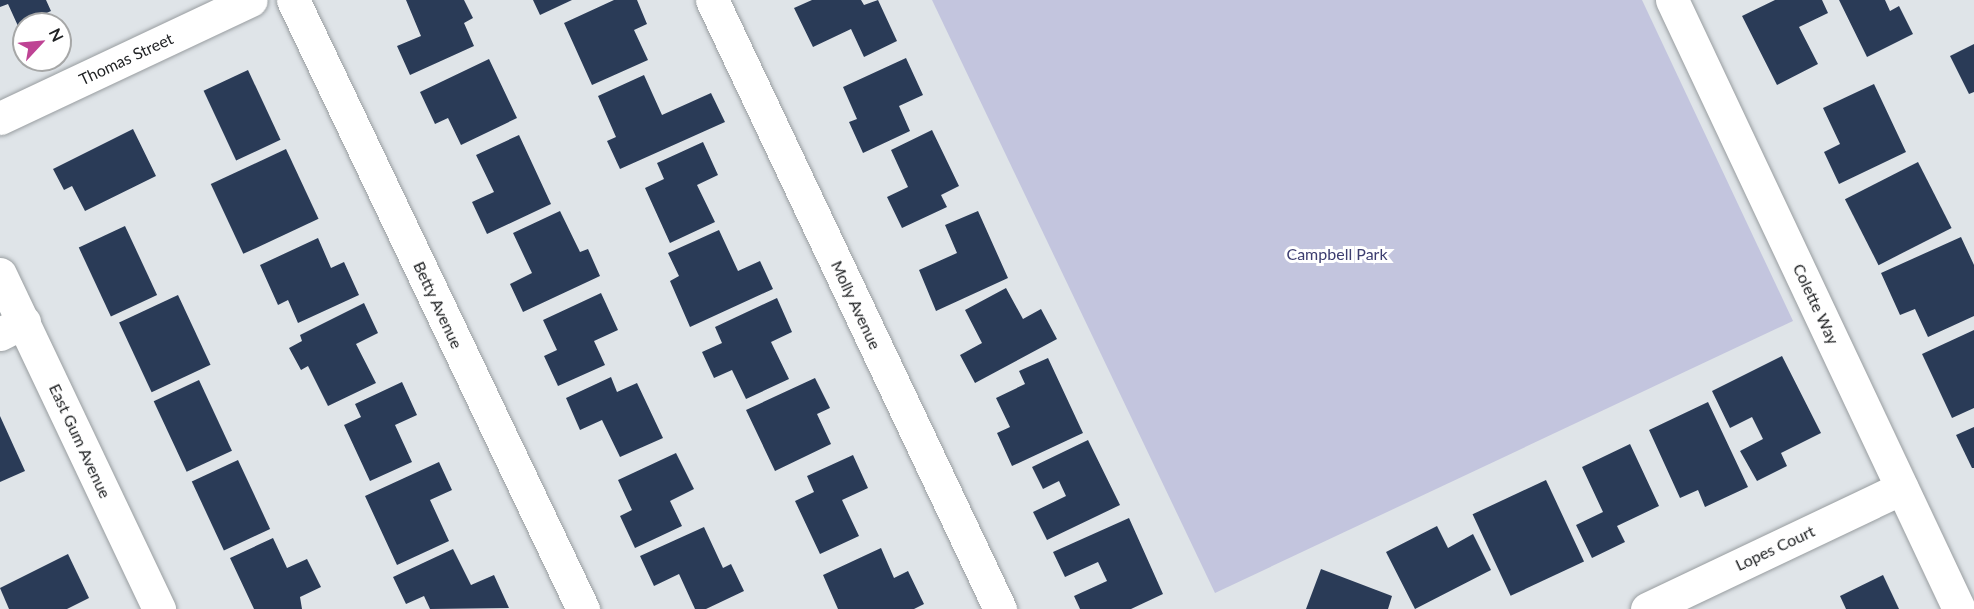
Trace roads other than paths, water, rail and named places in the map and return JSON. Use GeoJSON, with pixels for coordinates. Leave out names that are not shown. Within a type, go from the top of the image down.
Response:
{"type":"FeatureCollection","features":[{"type":"Feature","properties":{"kind":"street","name":"Thomas Street"},"geometry":{"type":"LineString","coordinates":[[0,118],[251,0]]}},
{"type":"Feature","properties":{"kind":"street","name":"Betty Avenue"},"geometry":{"type":"LineString","coordinates":[[293,0],[583,609]]}},
{"type":"Feature","properties":{"kind":"street","name":"Molly Avenue"},"geometry":{"type":"LineString","coordinates":[[712,0],[1000,609]]}},
{"type":"Feature","properties":{"kind":"street","name":"Colette Way"},"geometry":{"type":"LineString","coordinates":[[1672,0],[1959,609]]}},
{"type":"Feature","properties":{"kind":"street","name":"East Gum Avenue"},"geometry":{"type":"LineString","coordinates":[[0,274],[12,328],[159,609]]}},
{"type":"Feature","properties":{"kind":"street","name":"Lopes Court"},"geometry":{"type":"LineString","coordinates":[[1647,609],[1902,488]]}},
{"type":"Feature","properties":{"kind":"park label","name":"Campbell Park"},"geometry":{"type":"Point","coordinates":[1337,254]}}]}
